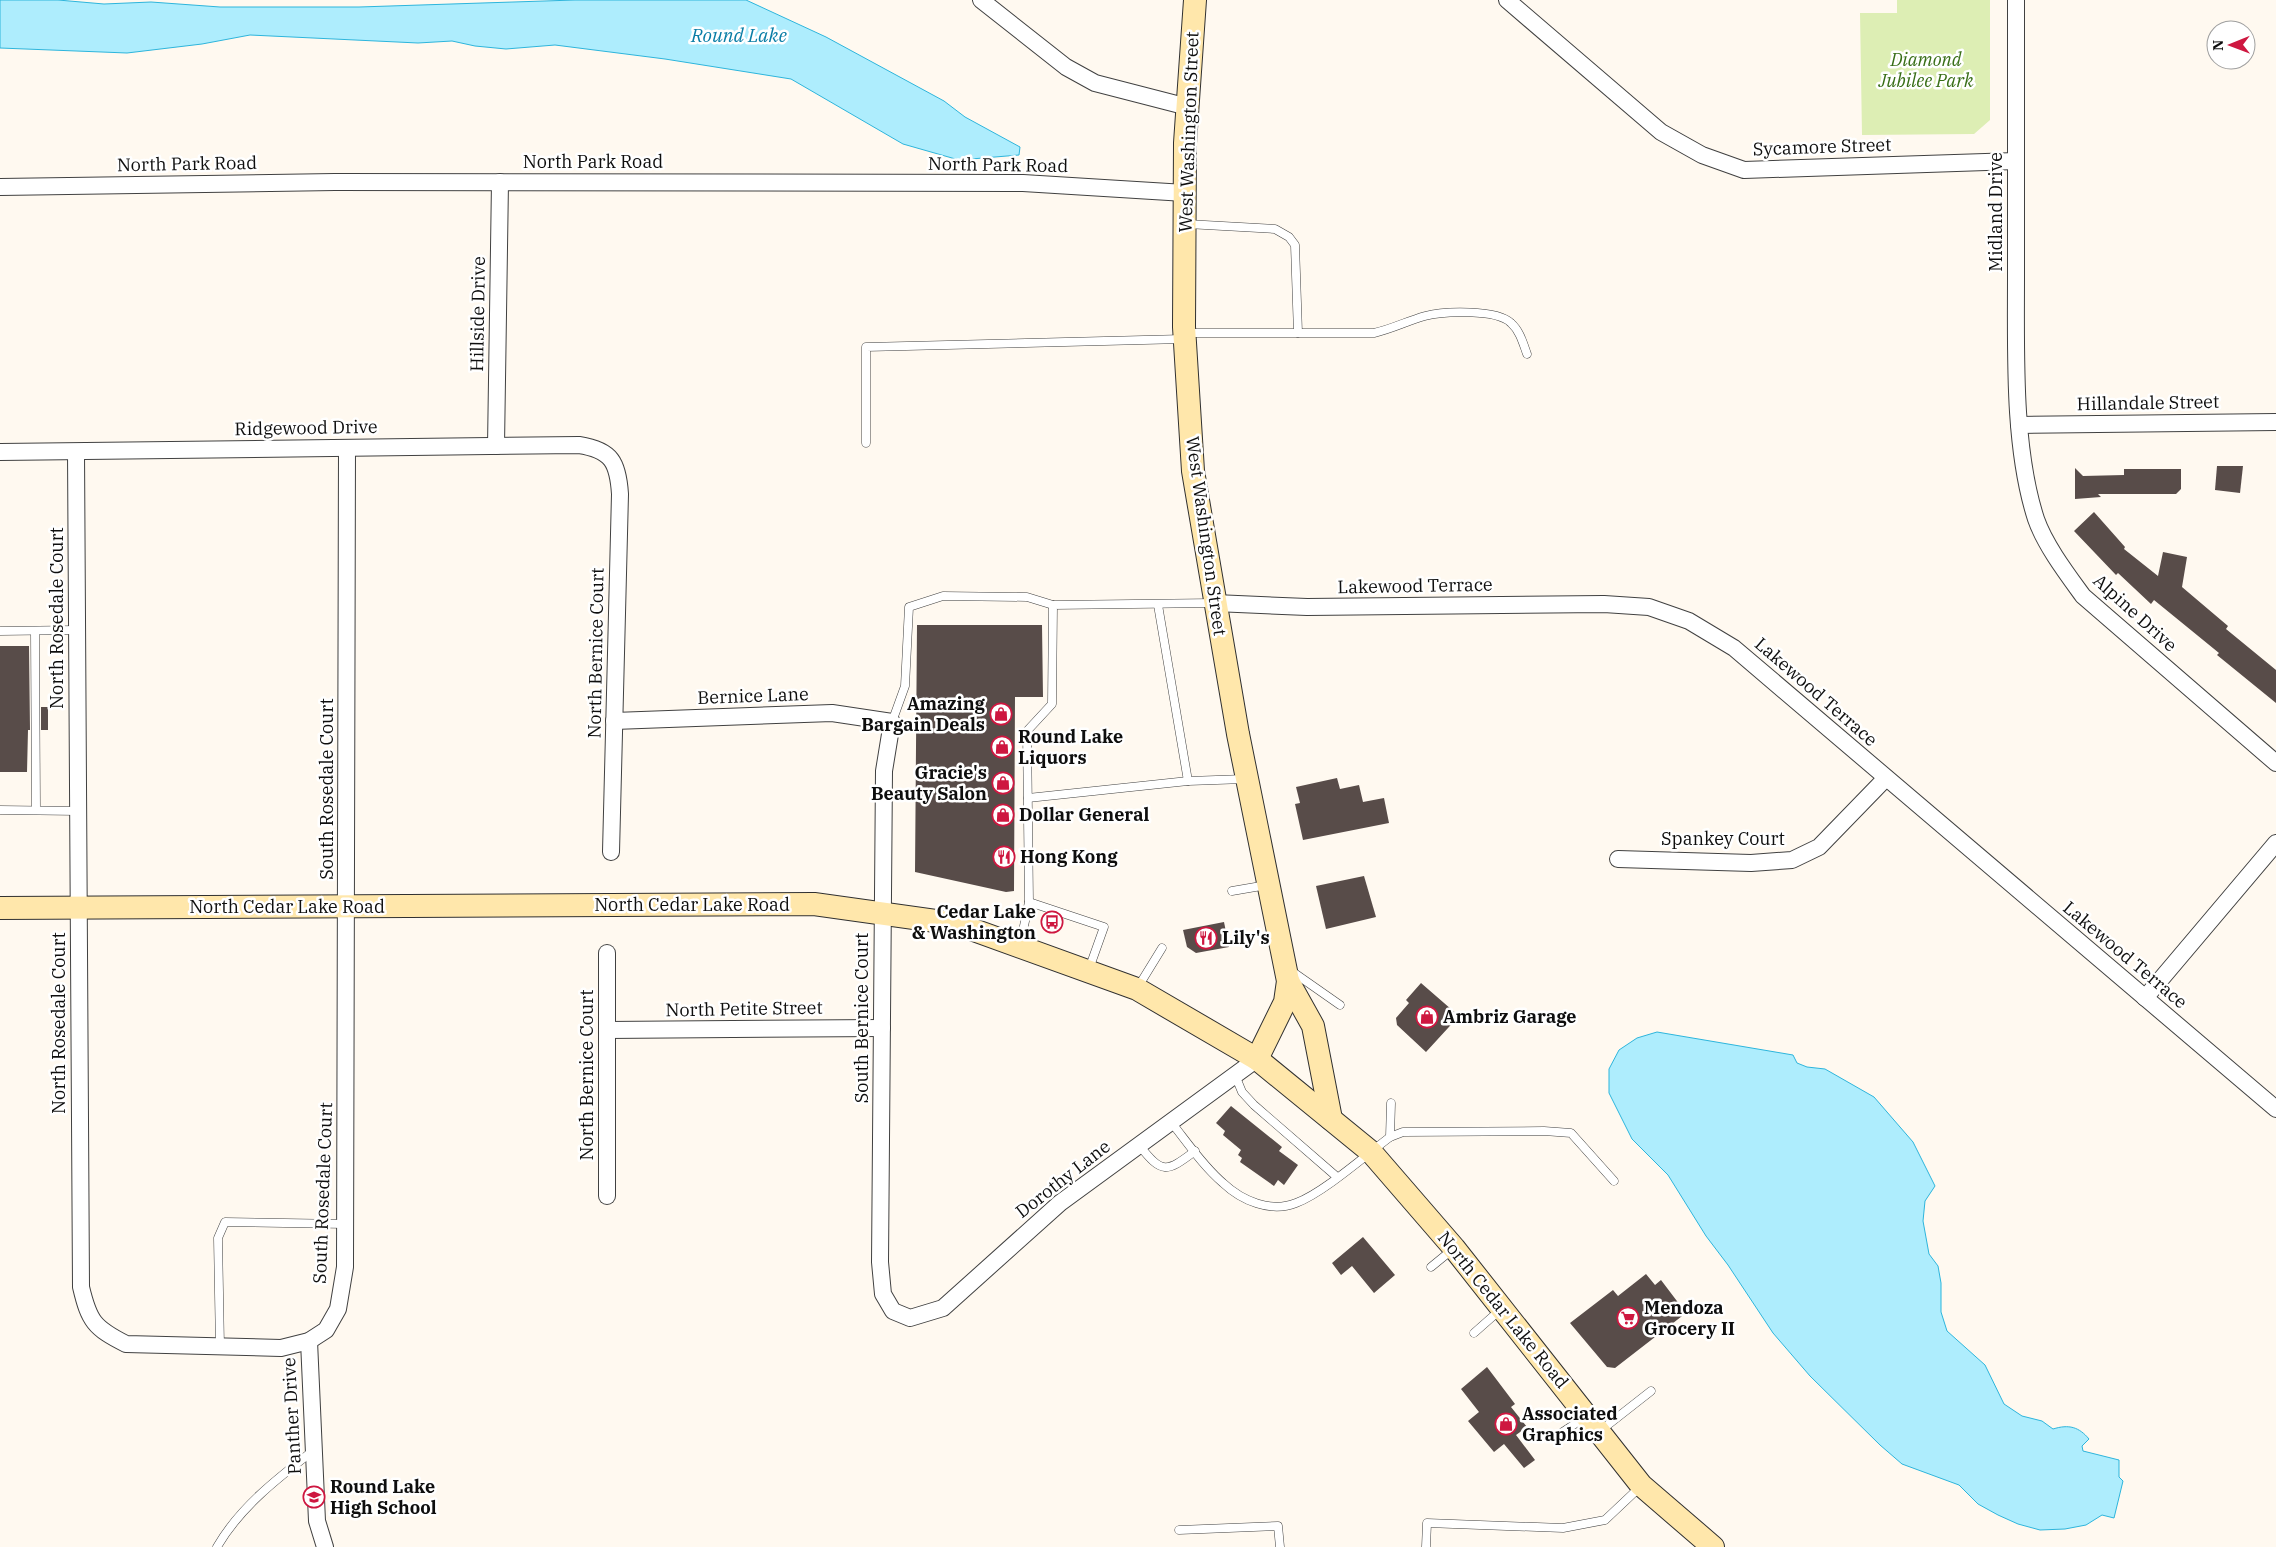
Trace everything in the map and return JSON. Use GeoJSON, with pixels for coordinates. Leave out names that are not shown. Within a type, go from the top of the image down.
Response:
{"type":"FeatureCollection","features":[{"type":"Feature","properties":{"kind":"main road","name":"West Washington Street"},"geometry":{"type":"LineString","coordinates":[[1195,0],[1185,193],[1185,336],[1193,471],[1247,779],[1287,974],[1285,1002],[1257,1059]]}},
{"type":"Feature","properties":{"kind":"main road","name":"North Cedar Lake Road"},"geometry":{"type":"LineString","coordinates":[[0,908],[814,904],[957,924],[1137,989],[1257,1059],[1371,1152],[1454,1248],[1594,1423],[1641,1485],[1713,1547]]}},
{"type":"Feature","properties":{"kind":"main road"},"geometry":{"type":"LineString","coordinates":[[1287,974],[1313,1026],[1330,1119]]}},
{"type":"Feature","properties":{"kind":"street"},"geometry":{"type":"LineString","coordinates":[[982,0],[1066,67],[1095,83],[1188,107]]}},
{"type":"Feature","properties":{"kind":"street","name":"Sycamore Street"},"geometry":{"type":"LineString","coordinates":[[1507,0],[1661,132],[1702,155],[1744,170],[2016,162]]}},
{"type":"Feature","properties":{"kind":"street","name":"Midland Drive"},"geometry":{"type":"LineString","coordinates":[[2016,0],[2016,319],[2020,425]]}},
{"type":"Feature","properties":{"kind":"street","name":"North Park Road"},"geometry":{"type":"LineString","coordinates":[[0,187],[335,182],[1023,183],[1185,193]]}},
{"type":"Feature","properties":{"kind":"street","name":"Hillside Drive"},"geometry":{"type":"LineString","coordinates":[[496,446],[500,182]]}},
{"type":"Feature","properties":{"kind":"street","name":"Hillandale Street"},"geometry":{"type":"LineString","coordinates":[[2020,425],[2276,422]]}},
{"type":"Feature","properties":{"kind":"street","name":"Alpine Drive"},"geometry":{"type":"LineString","coordinates":[[2020,425],[2024,473],[2037,521],[2061,565],[2083,596],[2276,763]]}},
{"type":"Feature","properties":{"kind":"street","name":"Ridgewood Drive"},"geometry":{"type":"LineString","coordinates":[[0,452],[579,446],[597,448],[610,456]]}},
{"type":"Feature","properties":{"kind":"street","name":"South Rosedale Court"},"geometry":{"type":"LineString","coordinates":[[338,1309],[345,1267],[346,1224],[347,448]]}},
{"type":"Feature","properties":{"kind":"street","name":"North Rosedale Court"},"geometry":{"type":"LineString","coordinates":[[76,452],[81,1287],[88,1314],[106,1334],[126,1344],[281,1348],[309,1342],[326,1330],[338,1309]]}},
{"type":"Feature","properties":{"kind":"street","name":"North Bernice Court"},"geometry":{"type":"LineString","coordinates":[[610,456],[618,472],[620,494],[611,852]]}},
{"type":"Feature","properties":{"kind":"street","name":"Lakewood Terrace"},"geometry":{"type":"LineString","coordinates":[[1215,603],[1307,607],[1604,604],[1648,607],[1690,620],[1734,648],[2276,1109]]}},
{"type":"Feature","properties":{"kind":"street","name":"Bernice Lane"},"geometry":{"type":"LineString","coordinates":[[614,721],[832,714],[892,722]]}},
{"type":"Feature","properties":{"kind":"street","name":"South Bernice Court"},"geometry":{"type":"LineString","coordinates":[[892,722],[884,771],[880,1262],[883,1294],[893,1311]]}},
{"type":"Feature","properties":{"kind":"street","name":"Spankey Court"},"geometry":{"type":"LineString","coordinates":[[1618,859],[1751,863],[1792,860],[1819,847],[1886,778]]}},
{"type":"Feature","properties":{"kind":"street"},"geometry":{"type":"LineString","coordinates":[[2145,998],[2276,843]]}},
{"type":"Feature","properties":{"kind":"street","name":"North Bernice Court"},"geometry":{"type":"LineString","coordinates":[[607,953],[607,1196]]}},
{"type":"Feature","properties":{"kind":"street","name":"North Petite Street"},"geometry":{"type":"LineString","coordinates":[[607,1030],[882,1028]]}},
{"type":"Feature","properties":{"kind":"street","name":"Dorothy Lane"},"geometry":{"type":"LineString","coordinates":[[893,1311],[910,1318],[943,1308],[1060,1203],[1257,1059]]}},
{"type":"Feature","properties":{"kind":"street","name":"Panther Drive"},"geometry":{"type":"LineString","coordinates":[[309,1342],[317,1521],[325,1547]]}},
{"type":"Feature","properties":{"kind":"lane"},"geometry":{"type":"LineString","coordinates":[[1185,224],[1275,229],[1290,237],[1296,245],[1298,333]]}},
{"type":"Feature","properties":{"kind":"lane"},"geometry":{"type":"LineString","coordinates":[[866,443],[866,347],[1185,336],[1374,333],[1426,316],[1446,313],[1487,314],[1502,317],[1510,322],[1519,333],[1527,354]]}},
{"type":"Feature","properties":{"kind":"lane"},"geometry":{"type":"LineString","coordinates":[[892,722],[905,686],[909,607],[943,596],[1027,597],[1052,605],[1215,603]]}},
{"type":"Feature","properties":{"kind":"lane"},"geometry":{"type":"LineString","coordinates":[[1020,947],[1029,902],[1027,731],[1052,704],[1052,605]]}},
{"type":"Feature","properties":{"kind":"lane"},"geometry":{"type":"LineString","coordinates":[[1158,605],[1188,781]]}},
{"type":"Feature","properties":{"kind":"lane"},"geometry":{"type":"LineString","coordinates":[[0,631],[77,630]]}},
{"type":"Feature","properties":{"kind":"lane"},"geometry":{"type":"LineString","coordinates":[[35,631],[36,810]]}},
{"type":"Feature","properties":{"kind":"lane"},"geometry":{"type":"LineString","coordinates":[[1028,798],[1188,781],[1247,779]]}},
{"type":"Feature","properties":{"kind":"lane"},"geometry":{"type":"LineString","coordinates":[[0,810],[78,811]]}},
{"type":"Feature","properties":{"kind":"lane"},"geometry":{"type":"LineString","coordinates":[[1232,891],[1269,885]]}},
{"type":"Feature","properties":{"kind":"lane"},"geometry":{"type":"LineString","coordinates":[[1029,902],[1104,927],[1088,971]]}},
{"type":"Feature","properties":{"kind":"lane"},"geometry":{"type":"LineString","coordinates":[[1137,989],[1162,948]]}},
{"type":"Feature","properties":{"kind":"lane"},"geometry":{"type":"LineString","coordinates":[[1287,974],[1340,1005]]}},
{"type":"Feature","properties":{"kind":"lane"},"geometry":{"type":"LineString","coordinates":[[1235,1075],[1242,1092],[1254,1105],[1337,1176]]}},
{"type":"Feature","properties":{"kind":"lane"},"geometry":{"type":"LineString","coordinates":[[1390,1136],[1391,1103]]}},
{"type":"Feature","properties":{"kind":"lane"},"geometry":{"type":"LineString","coordinates":[[1170,1122],[1222,1183],[1244,1199],[1271,1207],[1296,1203],[1371,1152],[1390,1136],[1403,1132],[1544,1131],[1571,1133],[1614,1181]]}},
{"type":"Feature","properties":{"kind":"lane"},"geometry":{"type":"LineString","coordinates":[[1139,1145],[1154,1164],[1162,1167],[1170,1167],[1179,1163],[1195,1151]]}},
{"type":"Feature","properties":{"kind":"lane"},"geometry":{"type":"LineString","coordinates":[[220,1347],[218,1238],[225,1222],[346,1224]]}},
{"type":"Feature","properties":{"kind":"lane"},"geometry":{"type":"LineString","coordinates":[[1431,1267],[1454,1248]]}},
{"type":"Feature","properties":{"kind":"lane"},"geometry":{"type":"LineString","coordinates":[[1474,1333],[1502,1308]]}},
{"type":"Feature","properties":{"kind":"lane"},"geometry":{"type":"LineString","coordinates":[[1558,1435],[1594,1423],[1651,1391]]}},
{"type":"Feature","properties":{"kind":"lane"},"geometry":{"type":"LineString","coordinates":[[217,1547],[258,1496],[314,1450]]}},
{"type":"Feature","properties":{"kind":"lane"},"geometry":{"type":"LineString","coordinates":[[1426,1547],[1427,1523],[1564,1528],[1605,1520],[1641,1485]]}},
{"type":"Feature","properties":{"kind":"lane"},"geometry":{"type":"LineString","coordinates":[[1179,1530],[1278,1526],[1280,1547]]}},
{"type":"Feature","properties":{"kind":"green space","name":"Diamond Jubilee Park"},"geometry":{"type":"Polygon","coordinates":[[[1897,0],[1990,0],[1990,120],[1974,134],[1862,135],[1860,13],[1897,13],[1897,0]]]}},
{"type":"Feature","properties":{"kind":"water","name":"Round Lake"},"geometry":{"type":"Polygon","coordinates":[[[0,0],[58,0],[104,4],[151,2],[220,7],[359,7],[575,0],[746,0],[826,37],[944,101],[965,117],[1020,147],[1019,155],[959,160],[903,144],[791,79],[665,59],[555,45],[506,49],[475,46],[452,41],[418,43],[250,35],[202,44],[127,53],[0,48],[0,0]]]}},
{"type":"Feature","properties":{"kind":"water"},"geometry":{"type":"Polygon","coordinates":[[[1657,1032],[1793,1055],[1797,1063],[1807,1067],[1825,1069],[1874,1097],[1913,1142],[1935,1186],[1925,1201],[1923,1221],[1929,1254],[1938,1266],[1941,1283],[1941,1312],[1947,1331],[1985,1365],[2004,1404],[2022,1416],[2042,1421],[2053,1429],[2069,1427],[2077,1429],[2089,1439],[2082,1446],[2083,1451],[2119,1460],[2119,1477],[2123,1481],[2114,1518],[2102,1515],[2086,1525],[2065,1529],[2040,1530],[2018,1524],[1998,1515],[1978,1504],[1959,1485],[1902,1464],[1810,1376],[1773,1333],[1728,1265],[1706,1236],[1668,1175],[1632,1139],[1609,1093],[1609,1069],[1619,1050],[1637,1038],[1657,1032]]]}},
{"type":"Feature","properties":{"kind":"building"},"geometry":{"type":"Polygon","coordinates":[[[2217,466],[2243,466],[2240,493],[2215,490],[2217,466]]]}},
{"type":"Feature","properties":{"kind":"building"},"geometry":{"type":"Polygon","coordinates":[[[2075,468],[2083,476],[2124,475],[2124,469],[2181,469],[2181,489],[2176,494],[2098,494],[2101,497],[2075,499],[2075,468]]]}},
{"type":"Feature","properties":{"kind":"building"},"geometry":{"type":"Polygon","coordinates":[[[2094,512],[2125,547],[2124,549],[2158,576],[2163,552],[2187,557],[2182,587],[2228,626],[2226,629],[2276,670],[2276,703],[2154,600],[2151,604],[2118,573],[2116,575],[2074,531],[2094,512]]]}},
{"type":"Feature","properties":{"kind":"building"},"geometry":{"type":"Polygon","coordinates":[[[917,625],[1042,625],[1043,697],[1015,697],[1014,891],[1006,892],[915,872],[917,625]]]}},
{"type":"Feature","properties":{"kind":"building"},"geometry":{"type":"Polygon","coordinates":[[[0,646],[29,646],[30,730],[28,730],[27,772],[0,772],[0,646]]]}},
{"type":"Feature","properties":{"kind":"building"},"geometry":{"type":"Polygon","coordinates":[[[41,707],[48,707],[48,730],[41,730],[41,707]]]}},
{"type":"Feature","properties":{"kind":"building"},"geometry":{"type":"Polygon","coordinates":[[[1337,778],[1340,789],[1359,785],[1363,802],[1384,798],[1389,823],[1303,840],[1295,804],[1300,803],[1296,787],[1337,778]]]}},
{"type":"Feature","properties":{"kind":"building"},"geometry":{"type":"Polygon","coordinates":[[[1364,876],[1376,917],[1326,929],[1316,886],[1364,876]]]}},
{"type":"Feature","properties":{"kind":"building","name":"Lily's"},"geometry":{"type":"Polygon","coordinates":[[[1224,922],[1229,947],[1196,953],[1187,947],[1183,930],[1224,922]]]}},
{"type":"Feature","properties":{"kind":"building","name":"Ambriz Garage"},"geometry":{"type":"Polygon","coordinates":[[[1421,983],[1459,1016],[1426,1052],[1397,1025],[1396,1018],[1409,1003],[1406,1000],[1421,983]]]}},
{"type":"Feature","properties":{"kind":"building"},"geometry":{"type":"Polygon","coordinates":[[[1231,1106],[1282,1147],[1279,1151],[1298,1165],[1284,1185],[1278,1180],[1274,1186],[1240,1162],[1242,1158],[1238,1155],[1241,1150],[1223,1135],[1225,1131],[1216,1123],[1231,1106]]]}},
{"type":"Feature","properties":{"kind":"building"},"geometry":{"type":"Polygon","coordinates":[[[1363,1237],[1395,1275],[1374,1293],[1352,1266],[1341,1275],[1332,1263],[1363,1237]]]}},
{"type":"Feature","properties":{"kind":"building","name":"Mendoza Grocery II"},"geometry":{"type":"Polygon","coordinates":[[[1646,1274],[1655,1285],[1661,1280],[1686,1313],[1615,1368],[1607,1367],[1570,1323],[1613,1290],[1618,1296],[1646,1274]]]}},
{"type":"Feature","properties":{"kind":"building"},"geometry":{"type":"Polygon","coordinates":[[[1487,1367],[1515,1404],[1511,1407],[1527,1427],[1516,1435],[1535,1460],[1524,1468],[1504,1444],[1494,1452],[1468,1421],[1479,1412],[1461,1389],[1487,1367]]]}},
{"type":"Feature","properties":{"kind":"place","name":"Amazing Bargain Deals"},"geometry":{"type":"Point","coordinates":[1001,714]}},
{"type":"Feature","properties":{"kind":"place","name":"Round Lake Liquors"},"geometry":{"type":"Point","coordinates":[1002,747]}},
{"type":"Feature","properties":{"kind":"place","name":"Gracie's Beauty Salon"},"geometry":{"type":"Point","coordinates":[1003,783]}},
{"type":"Feature","properties":{"kind":"place","name":"Dollar General"},"geometry":{"type":"Point","coordinates":[1003,815]}},
{"type":"Feature","properties":{"kind":"place","name":"Hong Kong"},"geometry":{"type":"Point","coordinates":[1004,857]}},
{"type":"Feature","properties":{"kind":"place","name":"Cedar Lake & Washington"},"geometry":{"type":"Point","coordinates":[1052,922]}},
{"type":"Feature","properties":{"kind":"place","name":"Lily's"},"geometry":{"type":"Point","coordinates":[1206,938]}},
{"type":"Feature","properties":{"kind":"place","name":"Ambriz Garage"},"geometry":{"type":"Point","coordinates":[1427,1017]}},
{"type":"Feature","properties":{"kind":"place","name":"Mendoza Grocery II"},"geometry":{"type":"Point","coordinates":[1628,1318]}},
{"type":"Feature","properties":{"kind":"place","name":"Associated Graphics"},"geometry":{"type":"Point","coordinates":[1506,1424]}},
{"type":"Feature","properties":{"kind":"place","name":"Round Lake High School"},"geometry":{"type":"Point","coordinates":[314,1497]}}]}
